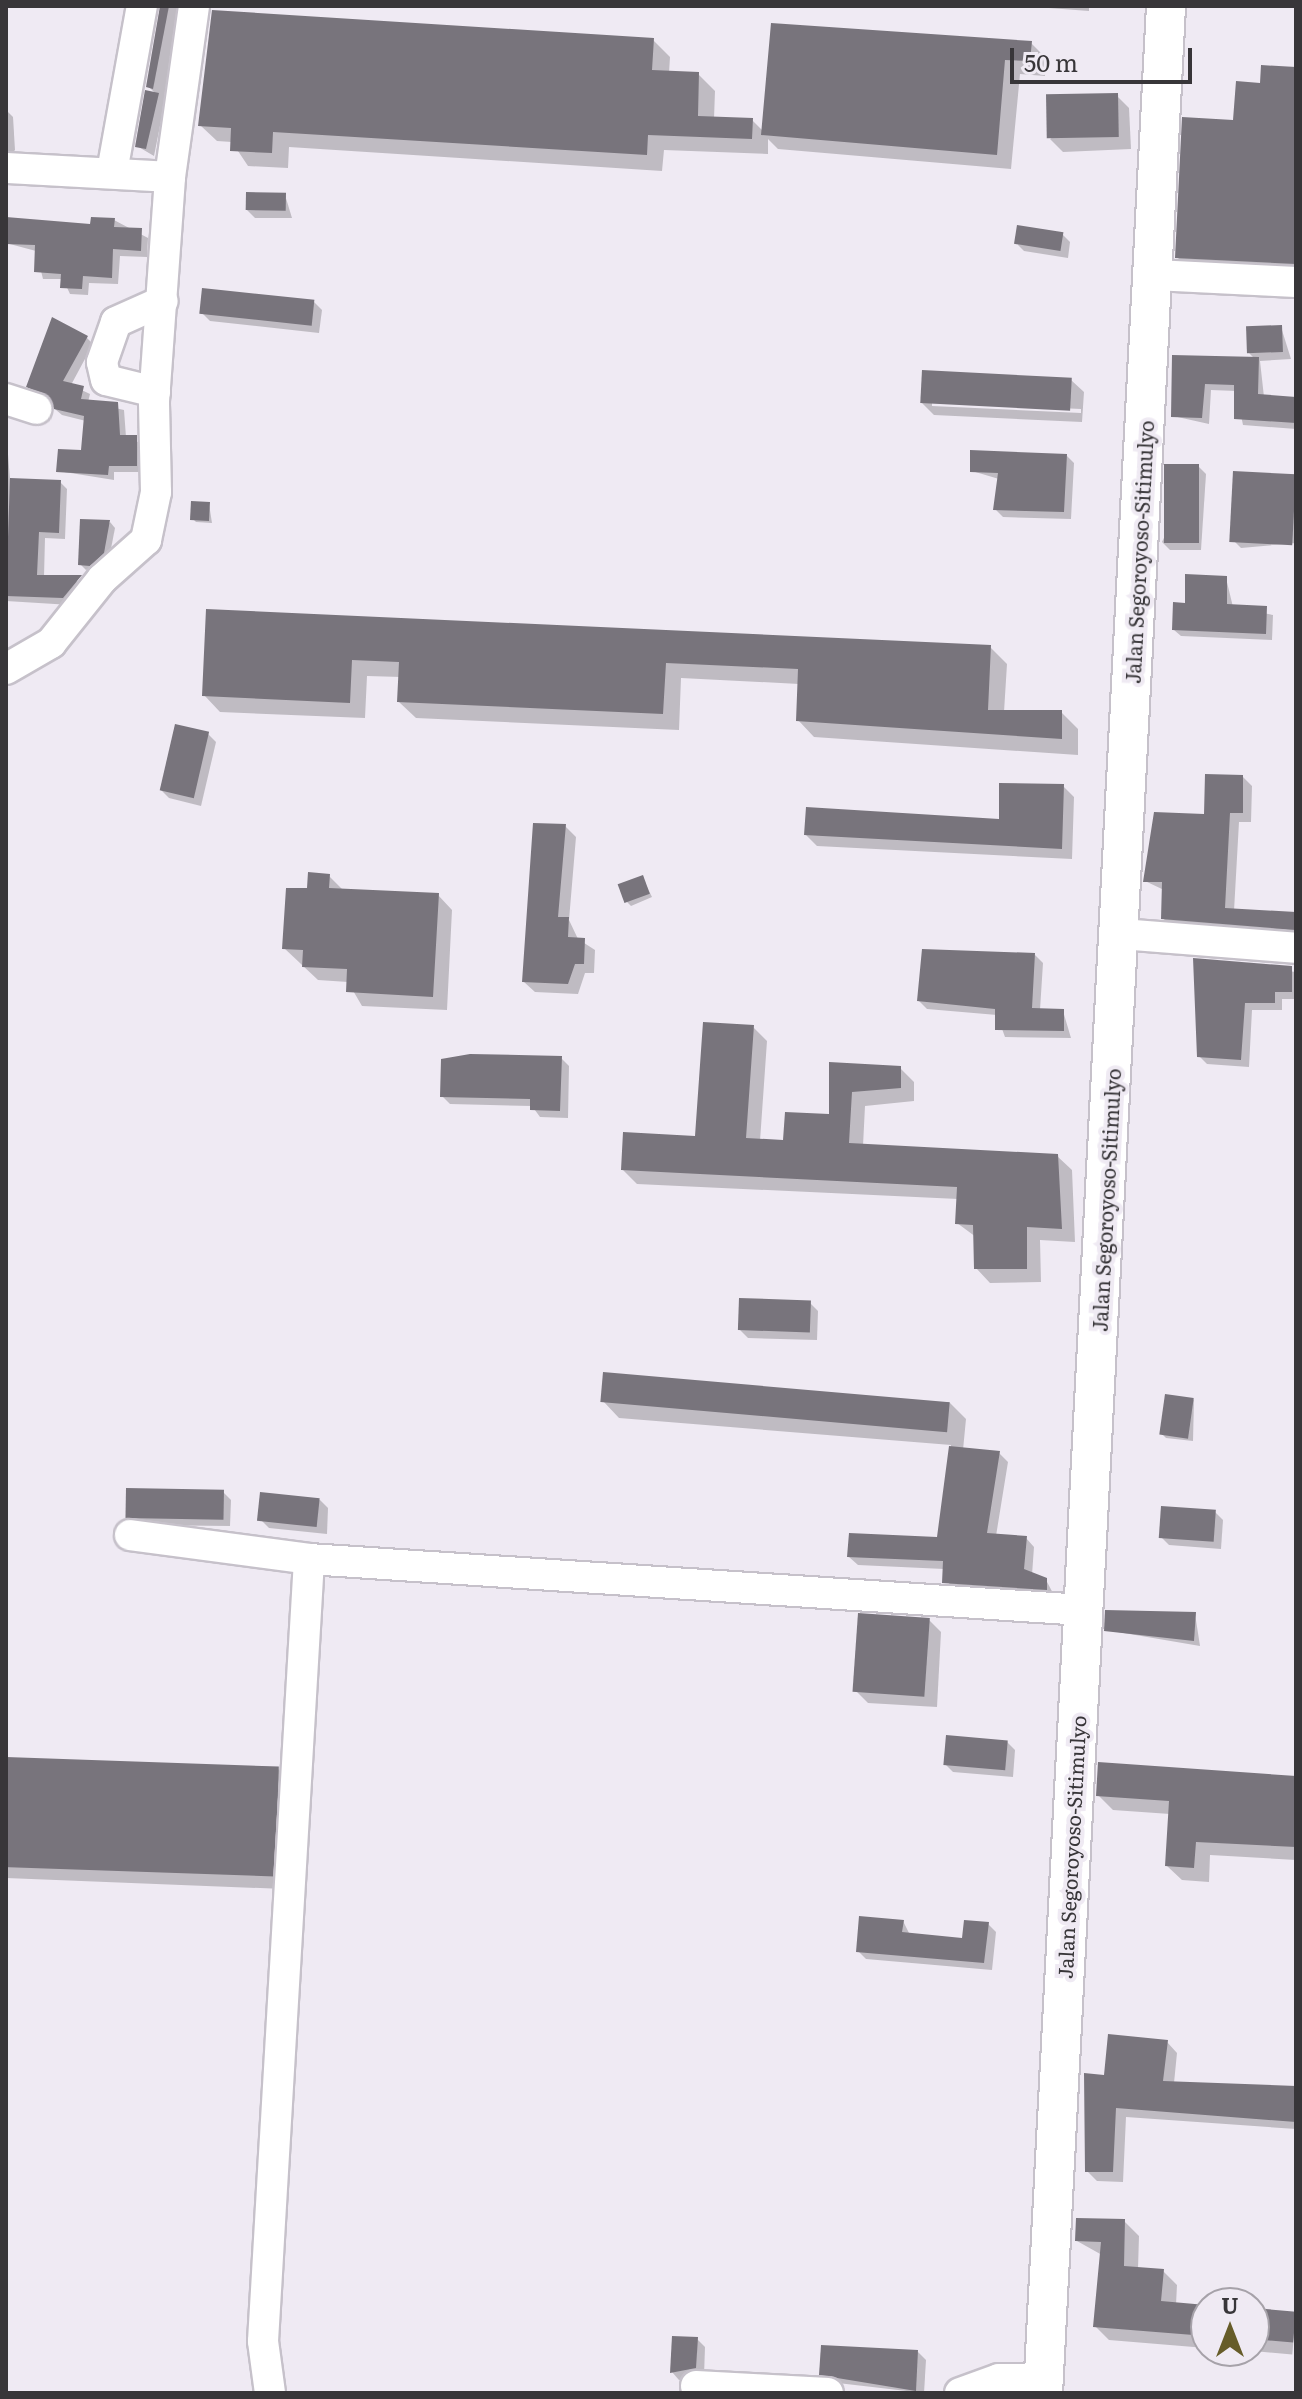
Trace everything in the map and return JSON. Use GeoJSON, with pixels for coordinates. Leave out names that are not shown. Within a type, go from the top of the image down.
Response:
{"type":"FeatureCollection","features":[{"type":"Feature","properties":{"kind":"main road","name":"Jalan Segoroyoso-Sitimulyo"},"geometry":{"type":"LineString","coordinates":[[1043,2386],[1166,6]]}},
{"type":"Feature","properties":{"kind":"street"},"geometry":{"type":"LineString","coordinates":[[112,172],[142,6]]}},
{"type":"Feature","properties":{"kind":"street"},"geometry":{"type":"LineString","coordinates":[[6,669],[51,643],[102,579],[146,540],[156,492],[155,392],[170,177],[194,6]]}},
{"type":"Feature","properties":{"kind":"street"},"geometry":{"type":"LineString","coordinates":[[6,168],[170,177]]}},
{"type":"Feature","properties":{"kind":"street"},"geometry":{"type":"LineString","coordinates":[[1154,275],[1296,282]]}},
{"type":"Feature","properties":{"kind":"street"},"geometry":{"type":"LineString","coordinates":[[155,392],[106,380],[102,362],[116,322],[163,301]]}},
{"type":"Feature","properties":{"kind":"street"},"geometry":{"type":"LineString","coordinates":[[6,399],[36,409]]}},
{"type":"Feature","properties":{"kind":"street"},"geometry":{"type":"LineString","coordinates":[[1120,934],[1296,948]]}},
{"type":"Feature","properties":{"kind":"street"},"geometry":{"type":"LineString","coordinates":[[130,1535],[309,1559],[1084,1610]]}},
{"type":"Feature","properties":{"kind":"street"},"geometry":{"type":"LineString","coordinates":[[270,2393],[263,2341],[309,1559]]}},
{"type":"Feature","properties":{"kind":"street"},"geometry":{"type":"LineString","coordinates":[[960,2393],[999,2379],[1043,2386]]}},
{"type":"Feature","properties":{"kind":"street"},"geometry":{"type":"LineString","coordinates":[[696,2386],[828,2393]]}},
{"type":"Feature","properties":{"kind":"building"},"geometry":{"type":"Polygon","coordinates":[[[160,6],[169,6],[153,89],[146,87],[160,6]]]}},
{"type":"Feature","properties":{"kind":"building"},"geometry":{"type":"Polygon","coordinates":[[[212,10],[654,38],[652,70],[699,72],[698,116],[753,118],[752,139],[648,135],[647,155],[273,132],[272,153],[230,151],[231,128],[198,126],[212,10]]]}},
{"type":"Feature","properties":{"kind":"building"},"geometry":{"type":"Polygon","coordinates":[[[771,23],[1032,41],[1030,61],[1005,60],[997,155],[761,135],[771,23]]]}},
{"type":"Feature","properties":{"kind":"building"},"geometry":{"type":"Polygon","coordinates":[[[1261,65],[1296,67],[1296,264],[1175,258],[1182,117],[1233,120],[1236,81],[1260,83],[1261,65]]]}},
{"type":"Feature","properties":{"kind":"building"},"geometry":{"type":"Polygon","coordinates":[[[145,90],[159,93],[146,149],[135,147],[145,90]]]}},
{"type":"Feature","properties":{"kind":"building"},"geometry":{"type":"Polygon","coordinates":[[[1118,93],[1119,137],[1047,138],[1046,94],[1118,93]]]}},
{"type":"Feature","properties":{"kind":"building"},"geometry":{"type":"Polygon","coordinates":[[[246,192],[286,193],[286,211],[246,210],[246,192]]]}},
{"type":"Feature","properties":{"kind":"building"},"geometry":{"type":"Polygon","coordinates":[[[6,217],[90,224],[91,217],[115,218],[114,227],[142,228],[141,251],[113,249],[112,278],[83,276],[82,289],[60,288],[61,274],[34,272],[35,245],[6,244],[6,217]]]}},
{"type":"Feature","properties":{"kind":"building"},"geometry":{"type":"Polygon","coordinates":[[[1017,225],[1063,232],[1060,251],[1014,244],[1017,225]]]}},
{"type":"Feature","properties":{"kind":"building"},"geometry":{"type":"Polygon","coordinates":[[[202,288],[314,300],[312,326],[199,314],[202,288]]]}},
{"type":"Feature","properties":{"kind":"building"},"geometry":{"type":"Polygon","coordinates":[[[52,317],[88,336],[63,381],[84,386],[81,399],[118,402],[120,435],[137,435],[137,466],[109,466],[108,475],[56,472],[58,449],[81,450],[84,416],[54,409],[49,397],[26,387],[52,317]]]}},
{"type":"Feature","properties":{"kind":"building"},"geometry":{"type":"Polygon","coordinates":[[[1282,325],[1283,352],[1247,353],[1246,326],[1282,325]]]}},
{"type":"Feature","properties":{"kind":"building"},"geometry":{"type":"Polygon","coordinates":[[[1172,355],[1259,357],[1258,394],[1296,397],[1296,423],[1234,419],[1234,385],[1205,384],[1202,418],[1171,417],[1172,355]]]}},
{"type":"Feature","properties":{"kind":"building"},"geometry":{"type":"Polygon","coordinates":[[[922,370],[1072,378],[1070,411],[920,403],[922,370]]]}},
{"type":"Feature","properties":{"kind":"building"},"geometry":{"type":"Polygon","coordinates":[[[970,450],[1067,454],[1064,512],[993,510],[998,473],[970,472],[970,450]]]}},
{"type":"Feature","properties":{"kind":"building"},"geometry":{"type":"Polygon","coordinates":[[[1164,464],[1199,464],[1199,543],[1164,543],[1164,464]]]}},
{"type":"Feature","properties":{"kind":"building"},"geometry":{"type":"Polygon","coordinates":[[[1233,471],[1296,474],[1292,545],[1229,542],[1233,471]]]}},
{"type":"Feature","properties":{"kind":"building"},"geometry":{"type":"Polygon","coordinates":[[[10,478],[61,480],[59,533],[39,532],[37,575],[82,575],[63,598],[6,596],[10,478]]]}},
{"type":"Feature","properties":{"kind":"building"},"geometry":{"type":"Polygon","coordinates":[[[191,501],[210,502],[209,521],[190,520],[191,501]]]}},
{"type":"Feature","properties":{"kind":"building"},"geometry":{"type":"Polygon","coordinates":[[[80,519],[110,520],[104,553],[90,566],[78,565],[80,519]]]}},
{"type":"Feature","properties":{"kind":"building"},"geometry":{"type":"Polygon","coordinates":[[[1185,574],[1227,576],[1227,604],[1267,606],[1266,634],[1172,630],[1173,602],[1185,603],[1185,574]]]}},
{"type":"Feature","properties":{"kind":"building"},"geometry":{"type":"Polygon","coordinates":[[[206,609],[991,645],[988,710],[1062,710],[1062,739],[796,721],[798,669],[666,663],[663,714],[397,702],[399,662],[352,660],[350,703],[202,696],[206,609]]]}},
{"type":"Feature","properties":{"kind":"building"},"geometry":{"type":"Polygon","coordinates":[[[175,724],[209,732],[194,798],[160,790],[175,724]]]}},
{"type":"Feature","properties":{"kind":"building"},"geometry":{"type":"Polygon","coordinates":[[[1205,774],[1243,775],[1243,813],[1230,813],[1225,908],[1296,912],[1296,930],[1161,919],[1162,882],[1143,882],[1154,812],[1204,814],[1205,774]]]}},
{"type":"Feature","properties":{"kind":"building"},"geometry":{"type":"Polygon","coordinates":[[[999,783],[1064,784],[1062,849],[804,835],[806,807],[999,819],[999,783]]]}},
{"type":"Feature","properties":{"kind":"building"},"geometry":{"type":"Polygon","coordinates":[[[533,823],[566,824],[558,917],[569,917],[568,937],[585,938],[584,964],[575,964],[568,984],[522,982],[533,823]]]}},
{"type":"Feature","properties":{"kind":"building"},"geometry":{"type":"Polygon","coordinates":[[[308,872],[330,874],[329,888],[439,893],[433,997],[346,992],[347,969],[302,967],[303,950],[282,949],[286,888],[307,888],[308,872]]]}},
{"type":"Feature","properties":{"kind":"building"},"geometry":{"type":"Polygon","coordinates":[[[643,875],[650,894],[624,903],[618,884],[643,875]]]}},
{"type":"Feature","properties":{"kind":"building"},"geometry":{"type":"Polygon","coordinates":[[[922,949],[1035,953],[1032,1008],[1064,1009],[1064,1031],[995,1030],[995,1009],[917,1001],[922,949]]]}},
{"type":"Feature","properties":{"kind":"building"},"geometry":{"type":"Polygon","coordinates":[[[1193,958],[1292,966],[1292,992],[1275,992],[1275,1003],[1245,1003],[1241,1060],[1197,1057],[1193,958]]]}},
{"type":"Feature","properties":{"kind":"building"},"geometry":{"type":"Polygon","coordinates":[[[703,1022],[754,1025],[746,1138],[783,1140],[785,1112],[829,1114],[829,1062],[901,1066],[901,1088],[852,1092],[849,1143],[1058,1154],[1062,1229],[1027,1227],[1027,1269],[974,1269],[973,1225],[955,1224],[957,1187],[621,1170],[623,1132],[695,1136],[703,1022]]]}},
{"type":"Feature","properties":{"kind":"building"},"geometry":{"type":"Polygon","coordinates":[[[470,1054],[562,1056],[560,1111],[530,1110],[530,1099],[440,1097],[441,1059],[470,1054]]]}},
{"type":"Feature","properties":{"kind":"building"},"geometry":{"type":"Polygon","coordinates":[[[739,1298],[811,1301],[810,1332],[738,1330],[739,1298]]]}},
{"type":"Feature","properties":{"kind":"building"},"geometry":{"type":"Polygon","coordinates":[[[603,1372],[950,1402],[947,1432],[600,1402],[603,1372]]]}},
{"type":"Feature","properties":{"kind":"building"},"geometry":{"type":"Polygon","coordinates":[[[1165,1394],[1194,1398],[1188,1439],[1159,1435],[1165,1394]]]}},
{"type":"Feature","properties":{"kind":"building"},"geometry":{"type":"Polygon","coordinates":[[[949,1446],[1000,1451],[987,1533],[1027,1536],[1024,1569],[1047,1578],[1047,1590],[942,1583],[943,1561],[847,1557],[849,1533],[937,1537],[949,1446]]]}},
{"type":"Feature","properties":{"kind":"building"},"geometry":{"type":"Polygon","coordinates":[[[126,1488],[224,1490],[223,1520],[125,1518],[126,1488]]]}},
{"type":"Feature","properties":{"kind":"building"},"geometry":{"type":"Polygon","coordinates":[[[260,1492],[320,1498],[317,1527],[257,1521],[260,1492]]]}},
{"type":"Feature","properties":{"kind":"building"},"geometry":{"type":"Polygon","coordinates":[[[1161,1506],[1216,1510],[1214,1542],[1159,1538],[1161,1506]]]}},
{"type":"Feature","properties":{"kind":"building"},"geometry":{"type":"Polygon","coordinates":[[[1105,1610],[1196,1612],[1194,1641],[1104,1631],[1105,1610]]]}},
{"type":"Feature","properties":{"kind":"building"},"geometry":{"type":"Polygon","coordinates":[[[858,1613],[930,1618],[924,1697],[852,1692],[858,1613]]]}},
{"type":"Feature","properties":{"kind":"building"},"geometry":{"type":"Polygon","coordinates":[[[946,1735],[1008,1740],[1005,1770],[943,1765],[946,1735]]]}},
{"type":"Feature","properties":{"kind":"building"},"geometry":{"type":"Polygon","coordinates":[[[6,1757],[279,1767],[275,1876],[6,1867],[6,1757]]]}},
{"type":"Feature","properties":{"kind":"building"},"geometry":{"type":"Polygon","coordinates":[[[1098,1762],[1296,1776],[1296,1847],[1196,1842],[1194,1868],[1165,1866],[1169,1801],[1096,1796],[1098,1762]]]}},
{"type":"Feature","properties":{"kind":"building"},"geometry":{"type":"Polygon","coordinates":[[[859,1916],[904,1920],[902,1932],[962,1938],[964,1920],[989,1922],[984,1963],[856,1952],[859,1916]]]}},
{"type":"Feature","properties":{"kind":"building"},"geometry":{"type":"Polygon","coordinates":[[[1108,2034],[1168,2040],[1163,2081],[1296,2086],[1296,2122],[1116,2108],[1113,2172],[1085,2172],[1084,2073],[1104,2075],[1108,2034]]]}},
{"type":"Feature","properties":{"kind":"building"},"geometry":{"type":"Polygon","coordinates":[[[1076,2218],[1125,2219],[1124,2266],[1164,2269],[1161,2301],[1190,2304],[1190,2335],[1093,2327],[1101,2242],[1075,2241],[1076,2218]]]}},
{"type":"Feature","properties":{"kind":"building"},"geometry":{"type":"Polygon","coordinates":[[[1270,2309],[1296,2312],[1293,2343],[1270,2341],[1270,2309]]]}},
{"type":"Feature","properties":{"kind":"building"},"geometry":{"type":"Polygon","coordinates":[[[672,2336],[698,2337],[696,2368],[670,2373],[672,2336]]]}},
{"type":"Feature","properties":{"kind":"building"},"geometry":{"type":"Polygon","coordinates":[[[821,2345],[918,2350],[916,2391],[819,2375],[821,2345]]]}}]}
